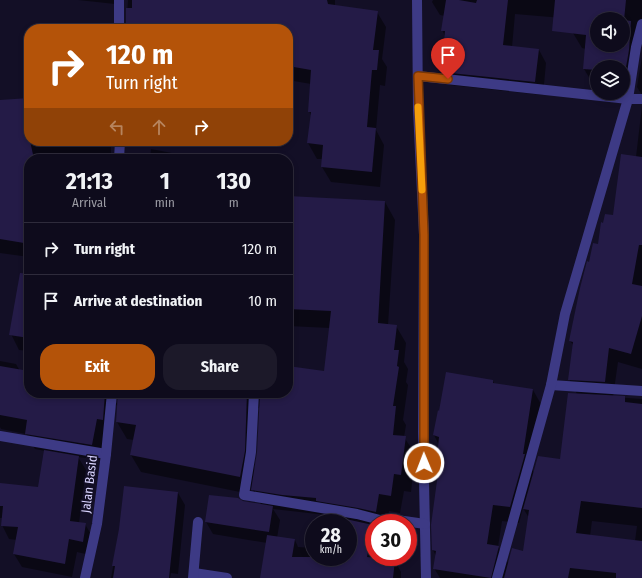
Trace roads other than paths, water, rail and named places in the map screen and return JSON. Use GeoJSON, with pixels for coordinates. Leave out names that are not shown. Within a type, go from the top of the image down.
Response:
{"type":"FeatureCollection","features":[{"type":"Feature","properties":{"kind":"street"},"geometry":{"type":"LineString","coordinates":[[119,0],[119,24]]}},
{"type":"Feature","properties":{"kind":"street"},"geometry":{"type":"LineString","coordinates":[[417,0],[418,76],[424,235],[423,432],[426,578]]}},
{"type":"Feature","properties":{"kind":"street"},"geometry":{"type":"LineString","coordinates":[[630,86],[636,47],[642,24]]}},
{"type":"Feature","properties":{"kind":"street"},"geometry":{"type":"LineString","coordinates":[[418,76],[590,95]]}},
{"type":"Feature","properties":{"kind":"street"},"geometry":{"type":"LineString","coordinates":[[630,99],[642,98]]}},
{"type":"Feature","properties":{"kind":"street"},"geometry":{"type":"LineString","coordinates":[[497,578],[551,385],[565,314],[628,100]]}},
{"type":"Feature","properties":{"kind":"street"},"geometry":{"type":"LineString","coordinates":[[551,385],[642,391]]}},
{"type":"Feature","properties":{"kind":"street","name":"Jalan Basid"},"geometry":{"type":"LineString","coordinates":[[85,578],[97,524],[112,398]]}},
{"type":"Feature","properties":{"kind":"street"},"geometry":{"type":"LineString","coordinates":[[254,398],[251,452],[244,495],[357,514],[380,520],[390,519],[425,524]]}},
{"type":"Feature","properties":{"kind":"street"},"geometry":{"type":"LineString","coordinates":[[0,436],[106,454]]}},
{"type":"Feature","properties":{"kind":"street"},"geometry":{"type":"LineString","coordinates":[[198,522],[194,576],[227,578]]}}]}
